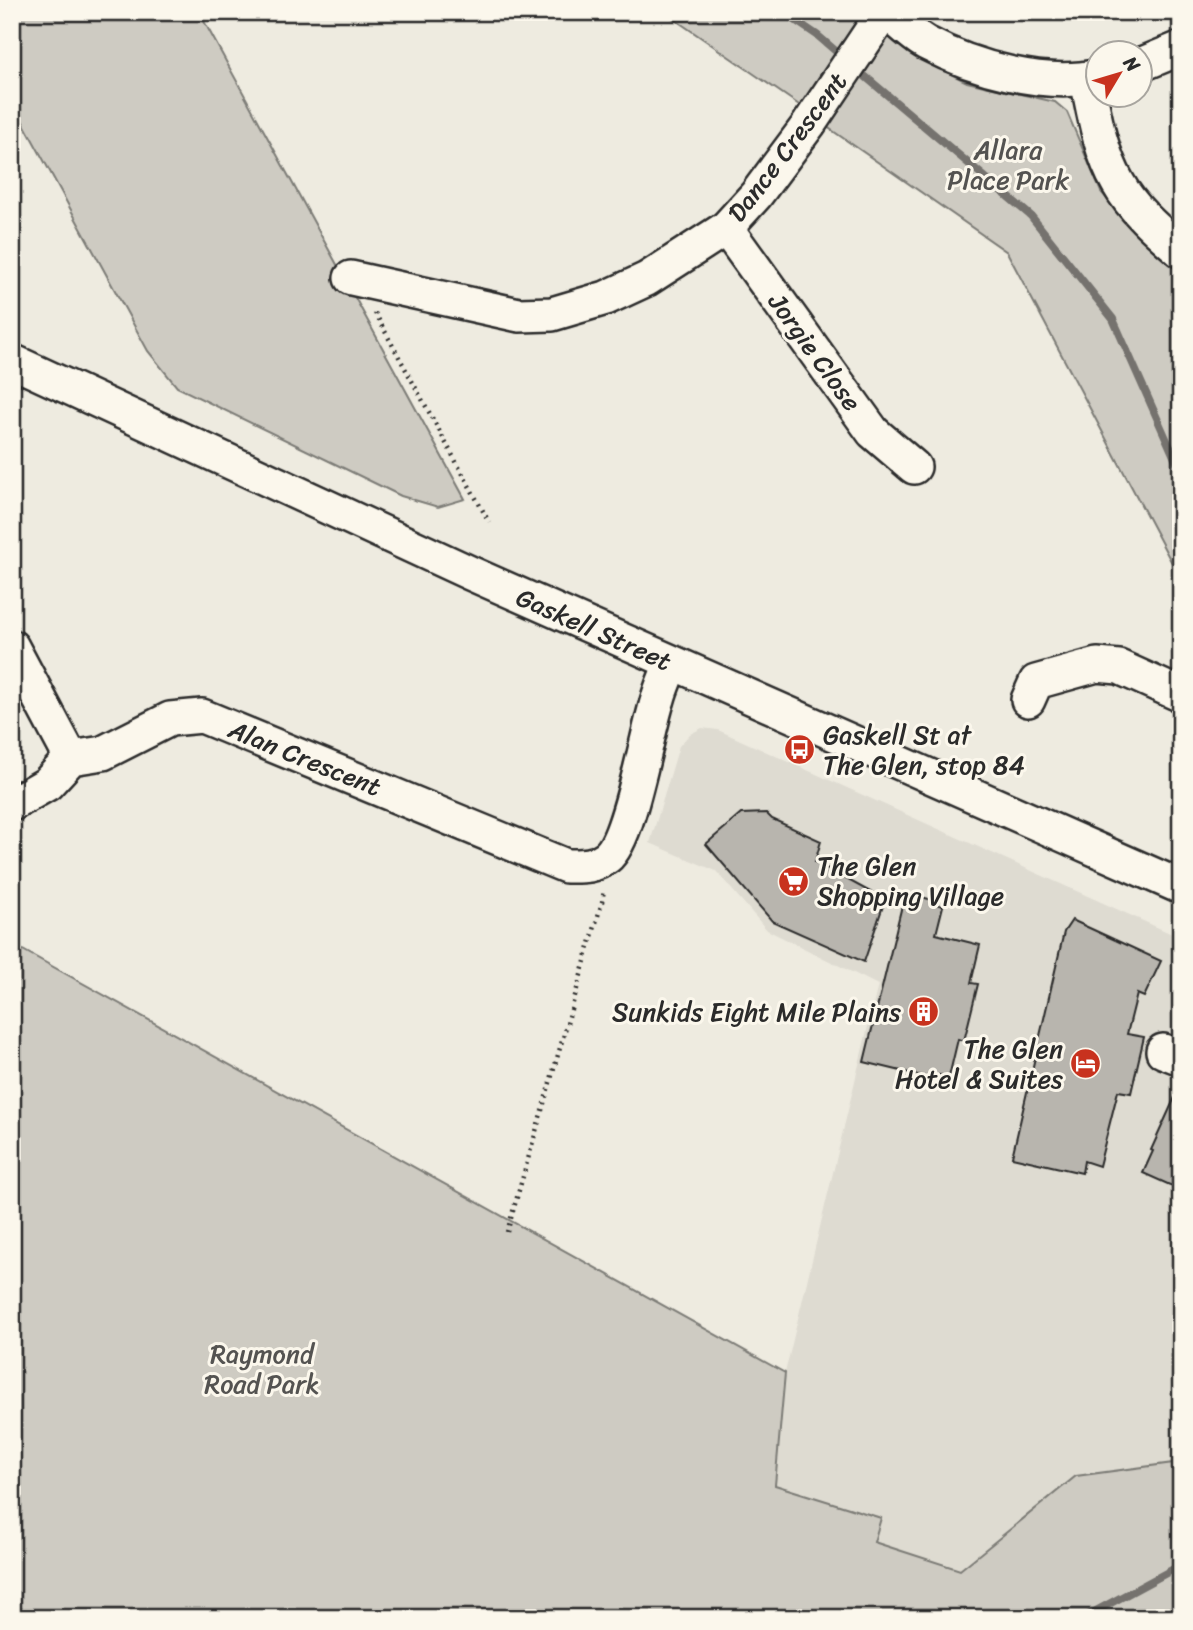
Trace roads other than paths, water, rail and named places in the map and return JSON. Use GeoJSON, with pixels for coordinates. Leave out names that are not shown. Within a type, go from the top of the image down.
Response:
{"type":"FeatureCollection","features":[{"type":"Feature","properties":{"kind":"street"},"geometry":{"type":"LineString","coordinates":[[886,12],[923,41],[963,60],[1011,74],[1050,79],[1084,78]]}},
{"type":"Feature","properties":{"kind":"street","name":"Dance Crescent"},"geometry":{"type":"LineString","coordinates":[[351,278],[519,315],[552,314],[606,298],[647,279],[726,228],[756,195],[886,12]]}},
{"type":"Feature","properties":{"kind":"street"},"geometry":{"type":"LineString","coordinates":[[1154,59],[1181,48]]}},
{"type":"Feature","properties":{"kind":"street"},"geometry":{"type":"LineString","coordinates":[[1096,108],[1100,140],[1118,183],[1147,222],[1181,251]]}},
{"type":"Feature","properties":{"kind":"street","name":"Jorgie Close"},"geometry":{"type":"LineString","coordinates":[[726,228],[873,432],[914,467]]}},
{"type":"Feature","properties":{"kind":"street","name":"Gaskell Street"},"geometry":{"type":"LineString","coordinates":[[12,361],[470,573],[1181,887]]}},
{"type":"Feature","properties":{"kind":"street"},"geometry":{"type":"LineString","coordinates":[[12,648],[71,758],[47,784],[12,804]]}},
{"type":"Feature","properties":{"kind":"street","name":"Alan Crescent"},"geometry":{"type":"LineString","coordinates":[[71,758],[103,753],[170,719],[202,716],[566,866],[590,867],[608,856],[617,844],[629,811],[657,699],[671,663]]}},
{"type":"Feature","properties":{"kind":"street"},"geometry":{"type":"LineString","coordinates":[[1028,700],[1037,682],[1097,665],[1119,667],[1181,695]]}},
{"type":"Feature","properties":{"kind":"waterway"},"geometry":{"type":"LineString","coordinates":[[783,12],[817,35],[845,59]]}},
{"type":"Feature","properties":{"kind":"waterway"},"geometry":{"type":"LineString","coordinates":[[854,67],[1031,216],[1113,319],[1181,472]]}},
{"type":"Feature","properties":{"kind":"waterway"},"geometry":{"type":"LineString","coordinates":[[1083,1618],[1181,1565]]}},
{"type":"Feature","properties":{"kind":"place","name":"Gaskell St at The Glen, stop 84"},"geometry":{"type":"Point","coordinates":[800,750]}},
{"type":"Feature","properties":{"kind":"place","name":"The Glen Shopping Village"},"geometry":{"type":"Point","coordinates":[794,881]}},
{"type":"Feature","properties":{"kind":"place","name":"Sunkids Eight Mile Plains"},"geometry":{"type":"Point","coordinates":[924,1012]}},
{"type":"Feature","properties":{"kind":"place","name":"The Glen Hotel & Suites"},"geometry":{"type":"Point","coordinates":[1086,1064]}},
{"type":"Feature","properties":{"kind":"park label","name":"Allara Place Park"},"geometry":{"type":"Point","coordinates":[1008,165]}},
{"type":"Feature","properties":{"kind":"park label","name":"Raymond Road Park"},"geometry":{"type":"Point","coordinates":[262,1369]}}]}
